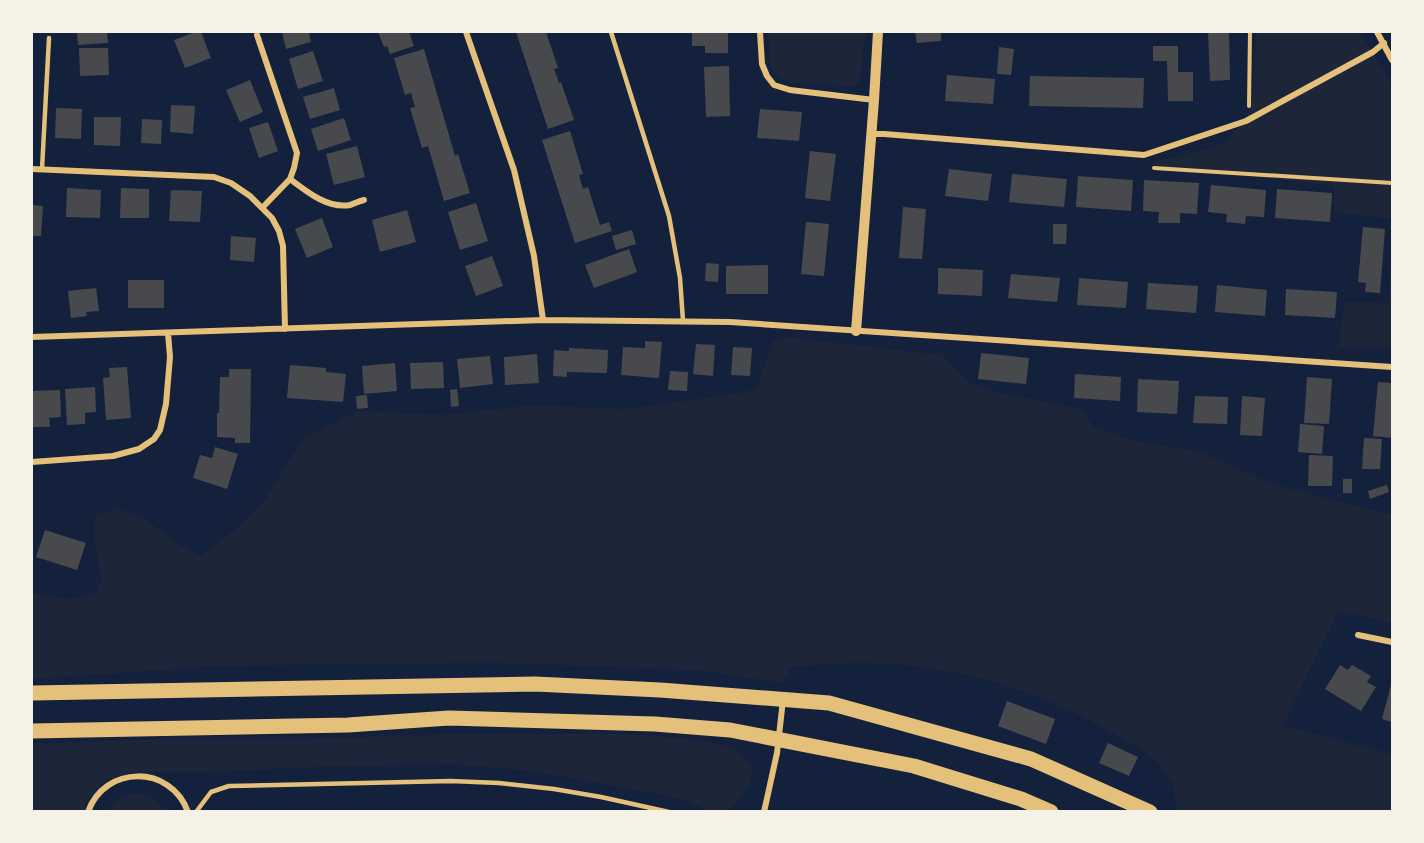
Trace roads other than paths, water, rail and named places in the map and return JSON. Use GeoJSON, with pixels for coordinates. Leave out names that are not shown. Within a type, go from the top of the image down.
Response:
{"type":"FeatureCollection","features":[{"type":"Feature","properties":{"kind":"main road"},"geometry":{"type":"LineString","coordinates":[[32,693],[535,684],[660,690],[829,703],[1031,759],[1150,812]]}},
{"type":"Feature","properties":{"kind":"main road"},"geometry":{"type":"LineString","coordinates":[[32,731],[348,724],[448,718],[655,724],[730,730],[914,766],[1021,799],[1051,812]]}},
{"type":"Feature","properties":{"kind":"street"},"geometry":{"type":"LineString","coordinates":[[466,32],[514,170],[534,256],[543,320]]}},
{"type":"Feature","properties":{"kind":"street"},"geometry":{"type":"LineString","coordinates":[[760,32],[762,64],[766,76],[774,85],[790,90],[874,100]]}},
{"type":"Feature","properties":{"kind":"street"},"geometry":{"type":"LineString","coordinates":[[856,331],[878,32]]}},
{"type":"Feature","properties":{"kind":"street"},"geometry":{"type":"LineString","coordinates":[[1377,32],[1392,60]]}},
{"type":"Feature","properties":{"kind":"street"},"geometry":{"type":"LineString","coordinates":[[257,35],[297,153],[290,179],[262,208]]}},
{"type":"Feature","properties":{"kind":"street"},"geometry":{"type":"LineString","coordinates":[[871,134],[1144,155],[1249,120],[1373,52],[1384,43]]}},
{"type":"Feature","properties":{"kind":"street"},"geometry":{"type":"LineString","coordinates":[[32,169],[214,177],[231,183],[250,196],[272,218],[279,231],[282,246],[285,329]]}},
{"type":"Feature","properties":{"kind":"street"},"geometry":{"type":"LineString","coordinates":[[290,179],[303,190],[332,205],[349,205],[363,200]]}},
{"type":"Feature","properties":{"kind":"street"},"geometry":{"type":"LineString","coordinates":[[32,337],[543,320],[730,322],[1392,367]]}},
{"type":"Feature","properties":{"kind":"street"},"geometry":{"type":"LineString","coordinates":[[32,462],[112,456],[139,449],[154,439],[160,430],[166,404],[170,357],[168,333]]}},
{"type":"Feature","properties":{"kind":"street"},"geometry":{"type":"LineString","coordinates":[[1358,635],[1392,642]]}},
{"type":"Feature","properties":{"kind":"street"},"geometry":{"type":"LineString","coordinates":[[764,812],[777,753],[783,699]]}},
{"type":"Feature","properties":{"kind":"street"},"geometry":{"type":"LineString","coordinates":[[88,812],[91,802],[103,788],[128,776],[147,776],[164,782],[174,789],[188,812]]}},
{"type":"Feature","properties":{"kind":"lane"},"geometry":{"type":"LineString","coordinates":[[611,32],[669,216],[680,278],[683,321]]}},
{"type":"Feature","properties":{"kind":"lane"},"geometry":{"type":"LineString","coordinates":[[42,169],[49,38]]}},
{"type":"Feature","properties":{"kind":"lane"},"geometry":{"type":"LineString","coordinates":[[196,812],[211,792],[229,786],[451,781],[500,783],[554,789],[669,812]]}}]}
